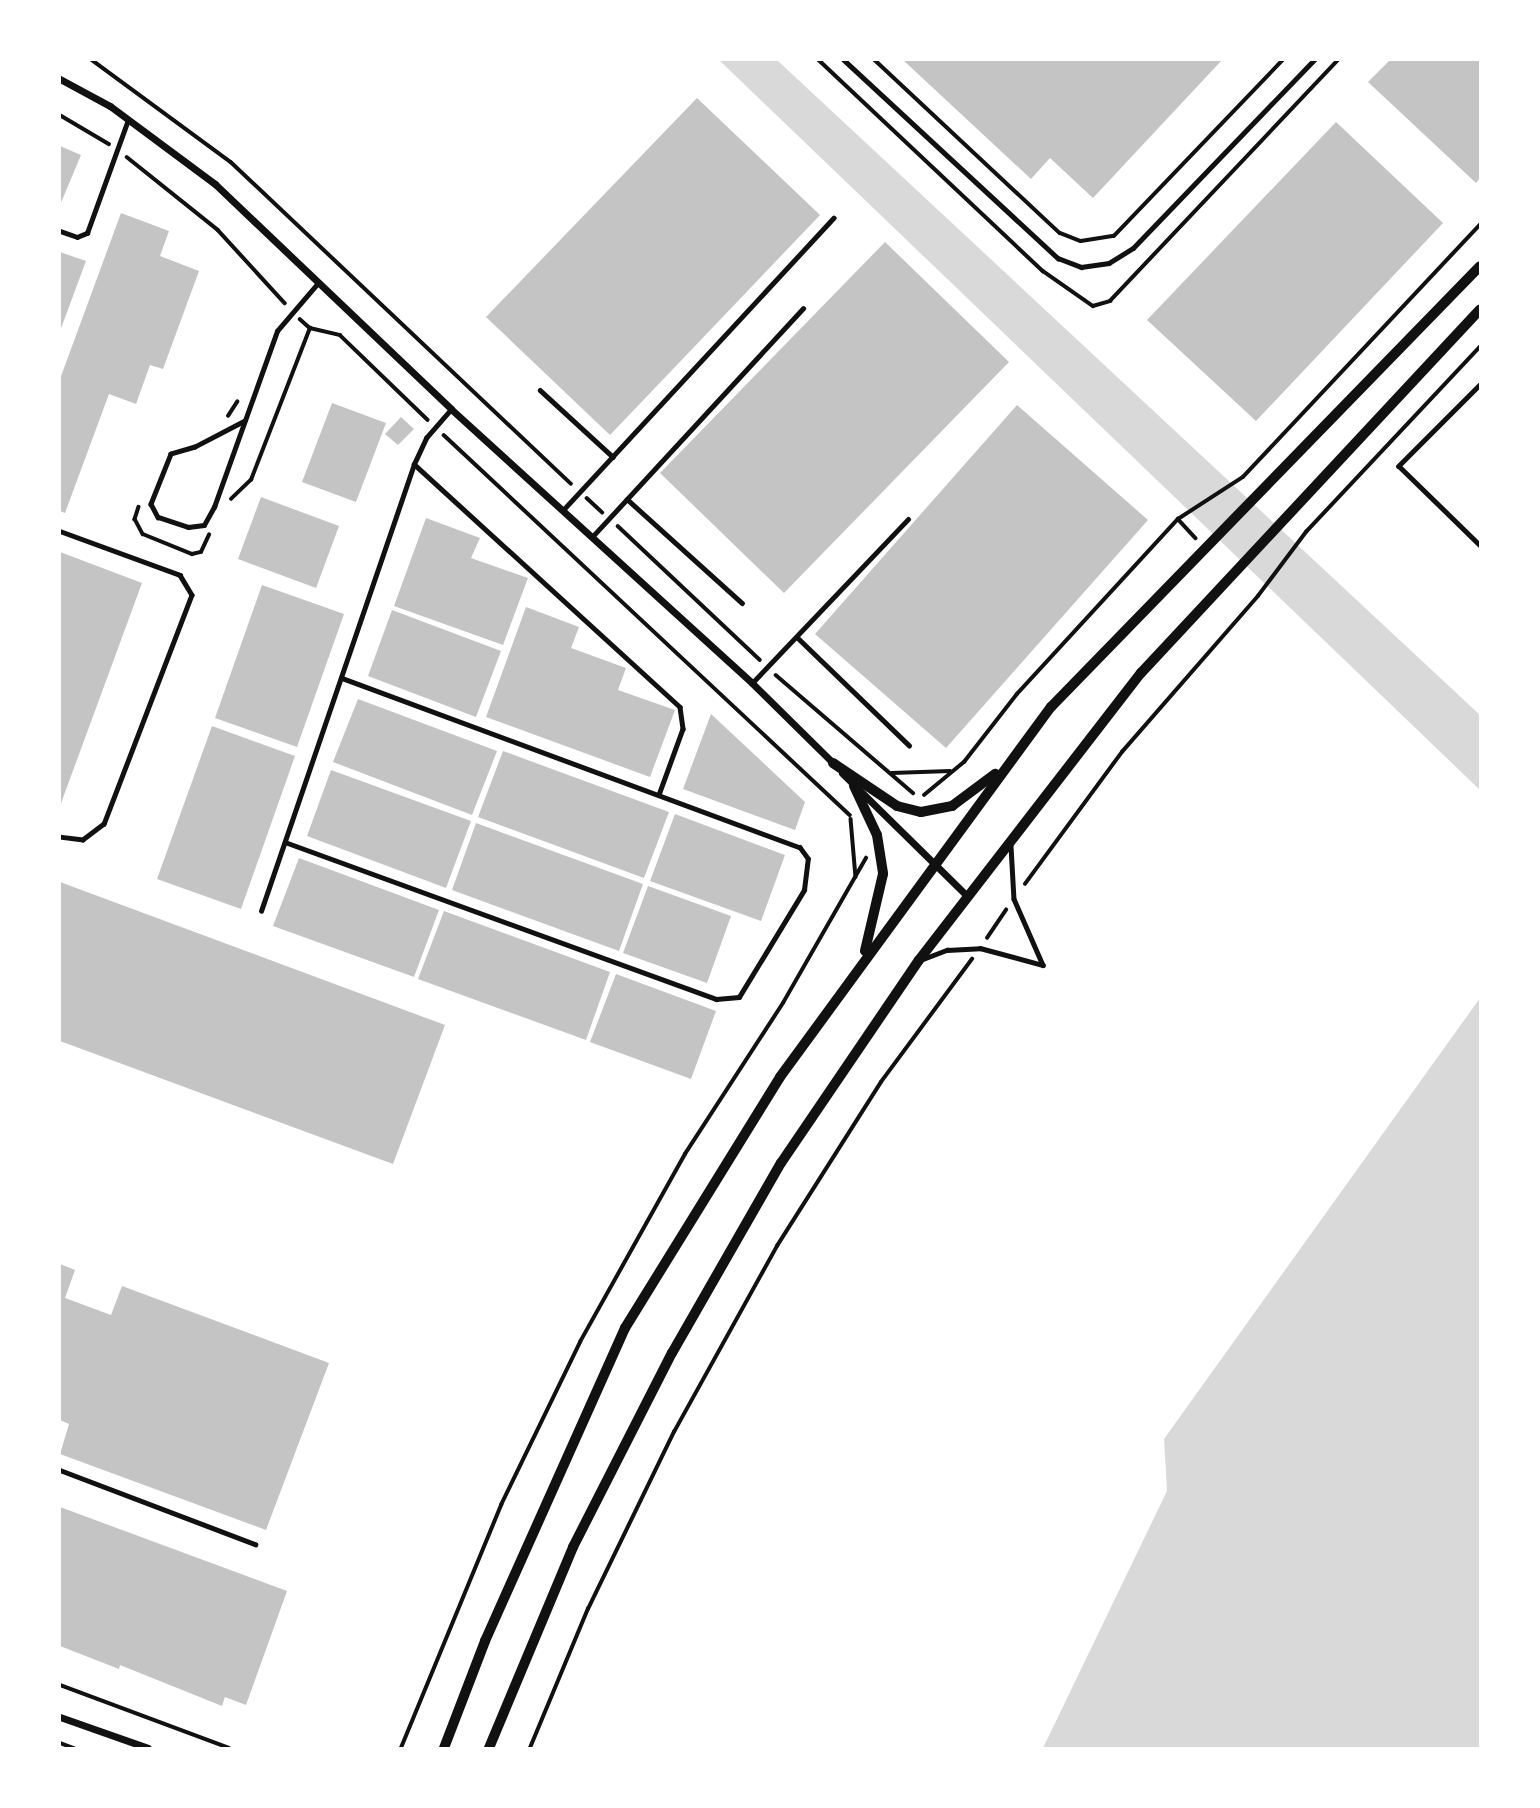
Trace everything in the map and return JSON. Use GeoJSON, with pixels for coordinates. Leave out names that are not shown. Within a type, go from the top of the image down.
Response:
{"type":"FeatureCollection","features":[{"type":"Feature","properties":{"kind":"street"},"geometry":{"type":"LineString","coordinates":[[60,79],[128,120],[215,184],[451,409],[752,683],[931,866],[966,895]]}},
{"type":"Feature","properties":{"kind":"street"},"geometry":{"type":"LineString","coordinates":[[444,1748],[485,1641],[625,1328],[780,1077],[931,866],[1051,707],[1480,267]]}},
{"type":"Feature","properties":{"kind":"street"},"geometry":{"type":"LineString","coordinates":[[489,1748],[573,1547],[672,1353],[781,1163],[919,960],[1012,834],[1140,673],[1480,310]]}},
{"type":"Feature","properties":{"kind":"street"},"geometry":{"type":"LineString","coordinates":[[833,763],[897,806],[921,812],[952,806],[1004,769]]}},
{"type":"Feature","properties":{"kind":"street"},"geometry":{"type":"LineString","coordinates":[[854,786],[877,835],[883,874],[862,961]]}},
{"type":"Feature","properties":{"kind":"street"},"geometry":{"type":"LineString","coordinates":[[60,1717],[148,1748]]}},
{"type":"Feature","properties":{"kind":"lane"},"geometry":{"type":"LineString","coordinates":[[844,60],[1058,258],[1081,267],[1109,263],[1133,248],[1314,60]]}},
{"type":"Feature","properties":{"kind":"lane"},"geometry":{"type":"LineString","coordinates":[[60,232],[77,237],[87,233],[128,120]]}},
{"type":"Feature","properties":{"kind":"lane"},"geometry":{"type":"LineString","coordinates":[[563,511],[833,218]]}},
{"type":"Feature","properties":{"kind":"lane"},"geometry":{"type":"LineString","coordinates":[[245,421],[195,447],[171,454],[151,504],[158,517],[188,527],[204,525],[245,421],[277,331],[318,283]]}},
{"type":"Feature","properties":{"kind":"lane"},"geometry":{"type":"LineString","coordinates":[[592,537],[803,308]]}},
{"type":"Feature","properties":{"kind":"lane"},"geometry":{"type":"LineString","coordinates":[[1480,385],[1399,466],[1480,545]]}},
{"type":"Feature","properties":{"kind":"lane"},"geometry":{"type":"LineString","coordinates":[[540,390],[613,457]]}},
{"type":"Feature","properties":{"kind":"lane"},"geometry":{"type":"LineString","coordinates":[[261,911],[414,464],[436,427],[451,409]]}},
{"type":"Feature","properties":{"kind":"lane"},"geometry":{"type":"LineString","coordinates":[[414,464],[680,707],[683,729],[659,795]]}},
{"type":"Feature","properties":{"kind":"lane"},"geometry":{"type":"LineString","coordinates":[[627,499],[741,603]]}},
{"type":"Feature","properties":{"kind":"lane"},"geometry":{"type":"LineString","coordinates":[[752,683],[908,519]]}},
{"type":"Feature","properties":{"kind":"lane"},"geometry":{"type":"LineString","coordinates":[[60,531],[180,575],[192,595],[104,824],[83,839],[60,837]]}},
{"type":"Feature","properties":{"kind":"lane"},"geometry":{"type":"LineString","coordinates":[[797,637],[909,745]]}},
{"type":"Feature","properties":{"kind":"lane"},"geometry":{"type":"LineString","coordinates":[[285,842],[716,999],[738,997],[804,890],[808,859],[800,848],[341,678]]}},
{"type":"Feature","properties":{"kind":"lane"},"geometry":{"type":"LineString","coordinates":[[919,960],[947,950],[980,948],[1044,965],[1014,899],[1009,869],[1012,834]]}},
{"type":"Feature","properties":{"kind":"lane"},"geometry":{"type":"LineString","coordinates":[[60,1470],[255,1544]]}},
{"type":"Feature","properties":{"kind":"path"},"geometry":{"type":"LineString","coordinates":[[92,60],[240,170],[767,667],[919,799],[952,771],[1178,519],[1244,477],[1480,225]]}},
{"type":"Feature","properties":{"kind":"path"},"geometry":{"type":"LineString","coordinates":[[819,60],[1043,271],[1093,306],[1110,301],[1338,60]]}},
{"type":"Feature","properties":{"kind":"path"},"geometry":{"type":"LineString","coordinates":[[875,60],[1060,233],[1081,241],[1114,236],[1283,60]]}},
{"type":"Feature","properties":{"kind":"path"},"geometry":{"type":"LineString","coordinates":[[60,116],[117,150],[218,230],[310,328],[340,335],[851,816],[866,857],[856,879],[685,1154],[580,1342],[465,1587],[401,1748]]}},
{"type":"Feature","properties":{"kind":"path"},"geometry":{"type":"LineString","coordinates":[[530,1748],[588,1609],[674,1432],[777,1246],[881,1082],[1122,752],[1258,596],[1306,532],[1480,347]]}},
{"type":"Feature","properties":{"kind":"path"},"geometry":{"type":"LineString","coordinates":[[1178,519],[1206,548]]}},
{"type":"Feature","properties":{"kind":"path"},"geometry":{"type":"LineString","coordinates":[[891,774],[952,771]]}},
{"type":"Feature","properties":{"kind":"path"},"geometry":{"type":"LineString","coordinates":[[851,816],[856,879]]}},
{"type":"Feature","properties":{"kind":"path"},"geometry":{"type":"LineString","coordinates":[[60,1685],[229,1748]]}},
{"type":"Feature","properties":{"kind":"path"},"geometry":{"type":"LineString","coordinates":[[60,1743],[75,1748]]}},
{"type":"Feature","properties":{"kind":"shaded area"},"geometry":{"type":"Polygon","coordinates":[[[719,60],[777,60],[1480,715],[1480,790],[719,60]]]}},
{"type":"Feature","properties":{"kind":"shaded area"},"geometry":{"type":"Polygon","coordinates":[[[1480,998],[1480,1748],[1043,1748],[1167,1491],[1164,1439],[1480,998]]]}},
{"type":"Feature","properties":{"kind":"building"},"geometry":{"type":"Polygon","coordinates":[[[903,60],[1222,60],[1093,198],[1050,158],[1031,179],[903,60]]]}},
{"type":"Feature","properties":{"kind":"building"},"geometry":{"type":"Polygon","coordinates":[[[1390,60],[1480,60],[1480,178],[1476,183],[1368,82],[1390,60]]]}},
{"type":"Feature","properties":{"kind":"building"},"geometry":{"type":"Polygon","coordinates":[[[697,98],[820,215],[610,435],[486,317],[697,98]]]}},
{"type":"Feature","properties":{"kind":"building"},"geometry":{"type":"Polygon","coordinates":[[[1336,122],[1443,223],[1256,421],[1147,320],[1336,122]]]}},
{"type":"Feature","properties":{"kind":"building"},"geometry":{"type":"Polygon","coordinates":[[[60,146],[81,155],[60,205],[60,146]]]}},
{"type":"Feature","properties":{"kind":"building"},"geometry":{"type":"Polygon","coordinates":[[[121,213],[169,231],[160,256],[199,271],[163,369],[150,365],[136,404],[109,394],[65,513],[60,511],[60,379],[121,213]]]}},
{"type":"Feature","properties":{"kind":"building"},"geometry":{"type":"Polygon","coordinates":[[[885,242],[1009,362],[784,593],[660,473],[885,242]]]}},
{"type":"Feature","properties":{"kind":"building"},"geometry":{"type":"Polygon","coordinates":[[[60,252],[86,261],[60,331],[60,252]]]}},
{"type":"Feature","properties":{"kind":"building"},"geometry":{"type":"Polygon","coordinates":[[[332,403],[386,423],[356,502],[302,482],[332,403]]]}},
{"type":"Feature","properties":{"kind":"building"},"geometry":{"type":"Polygon","coordinates":[[[1017,405],[1148,520],[946,748],[815,634],[1017,405]]]}},
{"type":"Feature","properties":{"kind":"building"},"geometry":{"type":"Polygon","coordinates":[[[401,417],[414,429],[398,445],[385,434],[401,417]]]}},
{"type":"Feature","properties":{"kind":"building"},"geometry":{"type":"Polygon","coordinates":[[[261,497],[339,526],[316,588],[238,559],[261,497]]]}},
{"type":"Feature","properties":{"kind":"building"},"geometry":{"type":"Polygon","coordinates":[[[426,518],[480,538],[471,558],[528,578],[503,645],[394,606],[426,518]]]}},
{"type":"Feature","properties":{"kind":"building"},"geometry":{"type":"Polygon","coordinates":[[[60,552],[142,583],[60,806],[60,552]]]}},
{"type":"Feature","properties":{"kind":"building"},"geometry":{"type":"Polygon","coordinates":[[[262,585],[344,614],[297,747],[215,718],[262,585]]]}},
{"type":"Feature","properties":{"kind":"building"},"geometry":{"type":"Polygon","coordinates":[[[526,607],[579,627],[571,648],[626,668],[618,690],[675,710],[650,777],[486,717],[526,607]]]}},
{"type":"Feature","properties":{"kind":"building"},"geometry":{"type":"Polygon","coordinates":[[[392,610],[501,651],[476,717],[368,676],[392,610]]]}},
{"type":"Feature","properties":{"kind":"building"},"geometry":{"type":"Polygon","coordinates":[[[358,699],[497,751],[472,815],[333,762],[358,699]]]}},
{"type":"Feature","properties":{"kind":"building"},"geometry":{"type":"Polygon","coordinates":[[[711,714],[805,802],[795,830],[683,789],[711,714]]]}},
{"type":"Feature","properties":{"kind":"building"},"geometry":{"type":"Polygon","coordinates":[[[212,726],[295,756],[241,909],[157,879],[212,726]]]}},
{"type":"Feature","properties":{"kind":"building"},"geometry":{"type":"Polygon","coordinates":[[[503,751],[669,812],[644,878],[478,817],[503,751]]]}},
{"type":"Feature","properties":{"kind":"building"},"geometry":{"type":"Polygon","coordinates":[[[331,770],[471,821],[446,888],[307,836],[331,770]]]}},
{"type":"Feature","properties":{"kind":"building"},"geometry":{"type":"Polygon","coordinates":[[[675,814],[785,855],[761,921],[650,881],[675,814]]]}},
{"type":"Feature","properties":{"kind":"building"},"geometry":{"type":"Polygon","coordinates":[[[476,823],[643,884],[619,951],[452,890],[476,823]]]}},
{"type":"Feature","properties":{"kind":"building"},"geometry":{"type":"Polygon","coordinates":[[[299,858],[439,910],[414,977],[273,926],[299,858]]]}},
{"type":"Feature","properties":{"kind":"building"},"geometry":{"type":"Polygon","coordinates":[[[60,882],[445,1025],[393,1164],[60,1041],[60,882]]]}},
{"type":"Feature","properties":{"kind":"building"},"geometry":{"type":"Polygon","coordinates":[[[648,886],[731,916],[707,983],[623,953],[648,886]]]}},
{"type":"Feature","properties":{"kind":"building"},"geometry":{"type":"Polygon","coordinates":[[[444,911],[610,972],[586,1040],[418,979],[444,911]]]}},
{"type":"Feature","properties":{"kind":"building"},"geometry":{"type":"Polygon","coordinates":[[[616,974],[716,1011],[691,1079],[590,1042],[616,974]]]}},
{"type":"Feature","properties":{"kind":"building"},"geometry":{"type":"Polygon","coordinates":[[[60,1264],[75,1270],[65,1298],[111,1315],[122,1286],[329,1363],[266,1530],[60,1454],[69,1424],[60,1420],[60,1264]]]}},
{"type":"Feature","properties":{"kind":"building"},"geometry":{"type":"Polygon","coordinates":[[[60,1507],[287,1591],[246,1705],[225,1697],[222,1706],[120,1665],[119,1669],[60,1646],[60,1507]]]}}]}
